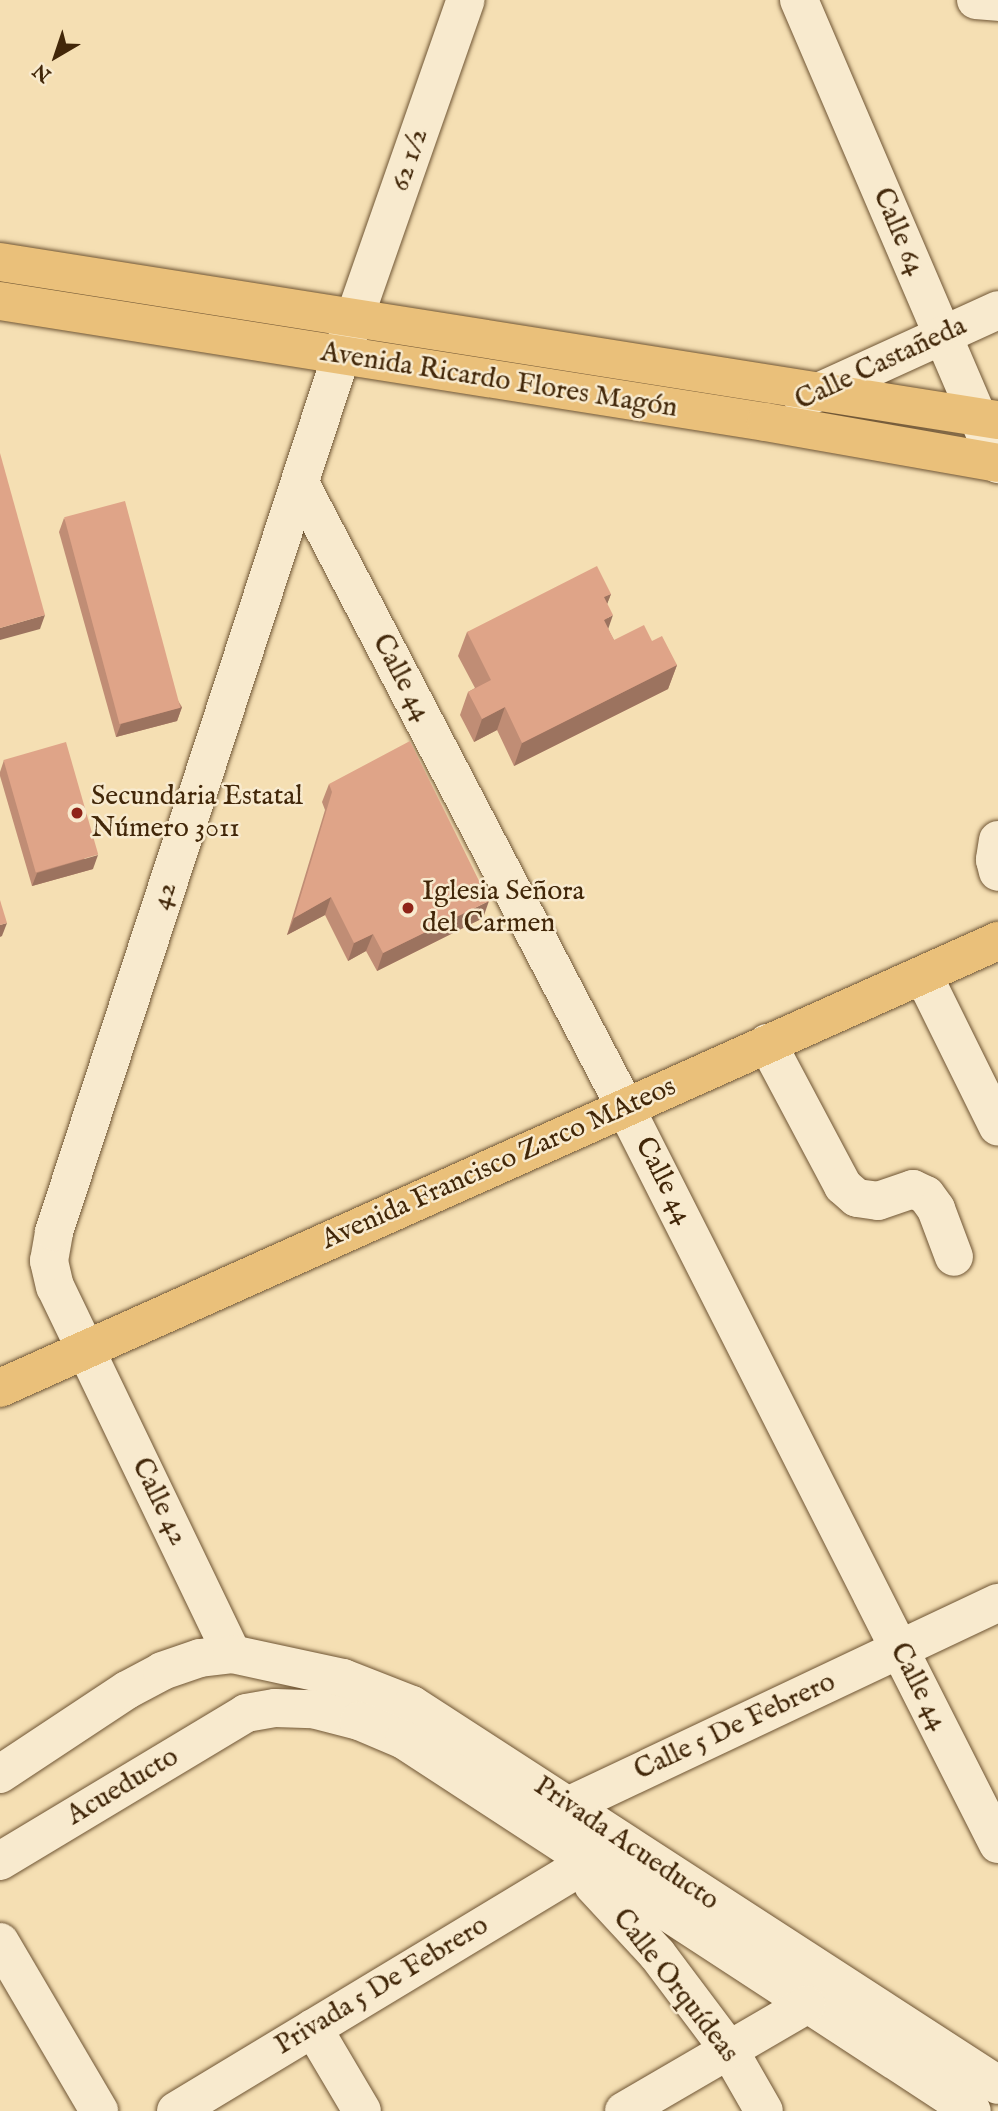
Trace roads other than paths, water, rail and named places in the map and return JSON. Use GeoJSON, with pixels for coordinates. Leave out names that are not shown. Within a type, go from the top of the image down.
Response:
{"type":"FeatureCollection","features":[{"type":"Feature","properties":{"kind":"main road","name":"Avenida Ricardo Flores Magón"},"geometry":{"type":"LineString","coordinates":[[0,262],[987,418]]}},
{"type":"Feature","properties":{"kind":"main road","name":"Avenida Ricardo Flores Magón"},"geometry":{"type":"LineString","coordinates":[[0,301],[766,422],[998,464]]}},
{"type":"Feature","properties":{"kind":"main road","name":"Avenida Francisco Zarco MAteos"},"geometry":{"type":"LineString","coordinates":[[0,1388],[998,941]]}},
{"type":"Feature","properties":{"kind":"street","name":"62 1/2"},"geometry":{"type":"LineString","coordinates":[[354,320],[467,0]]}},
{"type":"Feature","properties":{"kind":"street","name":"Calle 64"},"geometry":{"type":"LineString","coordinates":[[799,0],[942,335],[987,418],[998,464]]}},
{"type":"Feature","properties":{"kind":"street"},"geometry":{"type":"LineString","coordinates":[[976,0],[998,2]]}},
{"type":"Feature","properties":{"kind":"street","name":"Calle Castañeda"},"geometry":{"type":"LineString","coordinates":[[766,422],[816,391],[998,310]]}},
{"type":"Feature","properties":{"kind":"street","name":"42"},"geometry":{"type":"LineString","coordinates":[[85,1351],[55,1287],[49,1261],[54,1232],[354,320]]}},
{"type":"Feature","properties":{"kind":"street","name":"Calle 44"},"geometry":{"type":"LineString","coordinates":[[300,485],[625,1107],[998,1844]]}},
{"type":"Feature","properties":{"kind":"street"},"geometry":{"type":"LineString","coordinates":[[998,840],[995,860],[998,872]]}},
{"type":"Feature","properties":{"kind":"street"},"geometry":{"type":"LineString","coordinates":[[923,975],[998,1127]]}},
{"type":"Feature","properties":{"kind":"street"},"geometry":{"type":"LineString","coordinates":[[767,1043],[843,1186],[858,1198],[878,1201],[913,1189],[926,1195],[936,1209],[954,1257]]}},
{"type":"Feature","properties":{"kind":"street","name":"Calle 42"},"geometry":{"type":"LineString","coordinates":[[85,1351],[232,1654]]}},
{"type":"Feature","properties":{"kind":"street","name":"Calle 5 De Febrero"},"geometry":{"type":"LineString","coordinates":[[570,1805],[998,1602]]}},
{"type":"Feature","properties":{"kind":"street"},"geometry":{"type":"LineString","coordinates":[[0,1774],[162,1671],[200,1658],[232,1654]]}},
{"type":"Feature","properties":{"kind":"street","name":"Privada Acueducto"},"geometry":{"type":"LineString","coordinates":[[232,1654],[343,1678],[380,1690],[412,1705],[570,1805],[806,2005],[971,2111]]}},
{"type":"Feature","properties":{"kind":"street","name":"Privada Acueducto"},"geometry":{"type":"LineString","coordinates":[[246,1713],[275,1707],[313,1709],[359,1721],[404,1740],[583,1865],[713,1924],[998,2085]]}},
{"type":"Feature","properties":{"kind":"street","name":"Acueducto"},"geometry":{"type":"LineString","coordinates":[[0,1861],[246,1713]]}},
{"type":"Feature","properties":{"kind":"street","name":"Privada 5 De Febrero"},"geometry":{"type":"LineString","coordinates":[[176,2111],[583,1865]]}},
{"type":"Feature","properties":{"kind":"street","name":"Calle Orquídeas"},"geometry":{"type":"LineString","coordinates":[[583,1865],[729,2050],[764,2111]]}},
{"type":"Feature","properties":{"kind":"street"},"geometry":{"type":"LineString","coordinates":[[0,1942],[99,2111]]}},
{"type":"Feature","properties":{"kind":"street"},"geometry":{"type":"LineString","coordinates":[[624,2111],[806,2005]]}},
{"type":"Feature","properties":{"kind":"street"},"geometry":{"type":"LineString","coordinates":[[313,2028],[362,2111]]}},
{"type":"Feature","properties":{"kind":"place","name":"Secundaria Estatal Número 3011"},"geometry":{"type":"Point","coordinates":[77,813]}},
{"type":"Feature","properties":{"kind":"place","name":"Iglesia Señora del Carmen"},"geometry":{"type":"Point","coordinates":[408,908]}}]}
